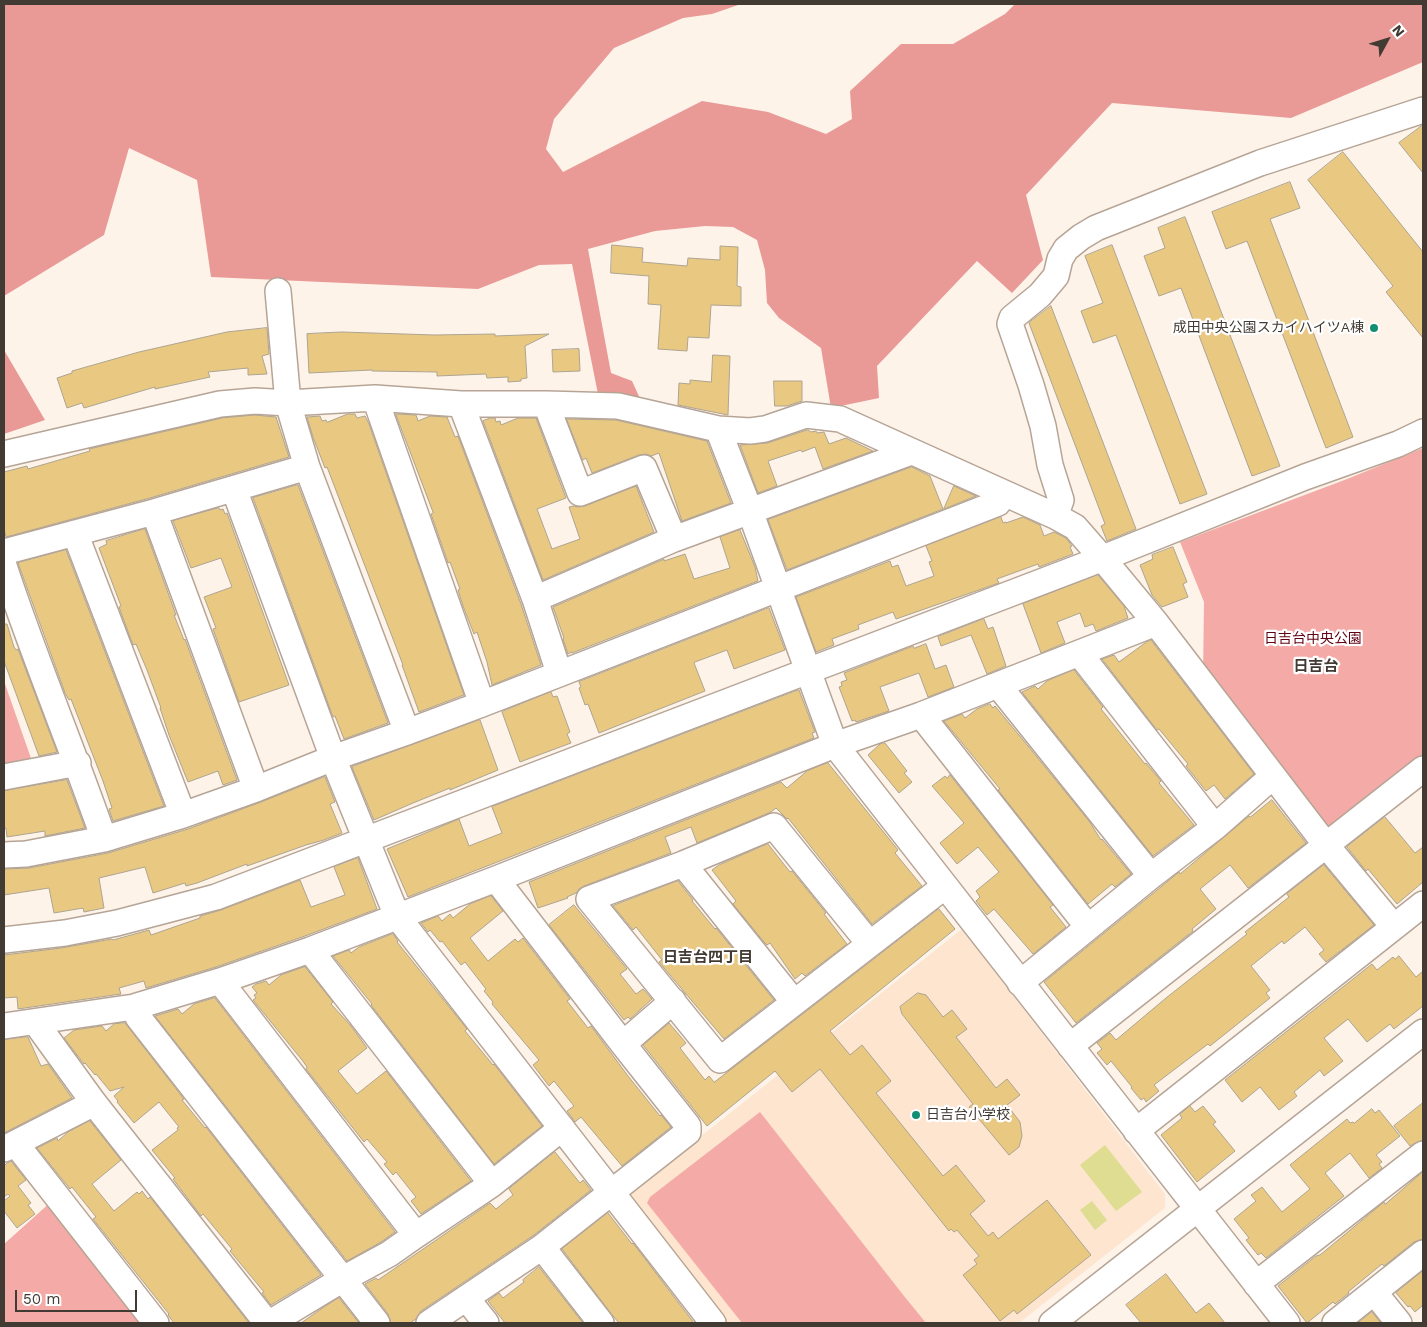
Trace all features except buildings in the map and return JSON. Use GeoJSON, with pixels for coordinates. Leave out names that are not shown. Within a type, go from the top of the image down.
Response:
{"type":"FeatureCollection","features":[{"type":"Feature","properties":{"kind":"street"},"geometry":{"type":"LineString","coordinates":[[1055,516],[1061,500],[1050,465],[1044,426],[1010,324],[1012,318],[1040,294],[1056,276],[1060,259],[1066,249],[1096,228],[1208,183],[1260,163],[1423,110]]}},
{"type":"Feature","properties":{"kind":"street"},"geometry":{"type":"LineString","coordinates":[[278,291],[288,404],[307,468],[407,732]]}},
{"type":"Feature","properties":{"kind":"street"},"geometry":{"type":"LineString","coordinates":[[375,398],[482,704]]}},
{"type":"Feature","properties":{"kind":"street"},"geometry":{"type":"LineString","coordinates":[[4,454],[220,404],[255,401],[288,404],[375,398],[461,404],[618,406],[718,429],[750,431],[765,429],[806,415],[840,419],[1055,516],[1080,531],[1156,623],[1326,846],[1394,927]]}},
{"type":"Feature","properties":{"kind":"street"},"geometry":{"type":"LineString","coordinates":[[461,404],[535,599],[559,673]]}},
{"type":"Feature","properties":{"kind":"street"},"geometry":{"type":"LineString","coordinates":[[546,404],[580,493],[644,468],[674,539]]}},
{"type":"Feature","properties":{"kind":"street"},"geometry":{"type":"LineString","coordinates":[[718,429],[835,746],[1287,1323]]}},
{"type":"Feature","properties":{"kind":"street"},"geometry":{"type":"LineString","coordinates":[[4,940],[65,933],[108,925],[216,897],[1103,559],[1305,477],[1398,444],[1423,432]]}},
{"type":"Feature","properties":{"kind":"street"},"geometry":{"type":"LineString","coordinates":[[535,599],[674,539],[911,452]]}},
{"type":"Feature","properties":{"kind":"street"},"geometry":{"type":"LineString","coordinates":[[4,552],[154,512],[307,468]]}},
{"type":"Feature","properties":{"kind":"street"},"geometry":{"type":"LineString","coordinates":[[234,489],[332,758],[398,916],[713,1323]]}},
{"type":"Feature","properties":{"kind":"street"},"geometry":{"type":"LineString","coordinates":[[4,855],[26,854],[104,839],[256,789],[332,758],[482,704],[998,503],[1004,493]]}},
{"type":"Feature","properties":{"kind":"street"},"geometry":{"type":"LineString","coordinates":[[154,512],[256,789]]}},
{"type":"Feature","properties":{"kind":"street"},"geometry":{"type":"LineString","coordinates":[[75,533],[183,814]]}},
{"type":"Feature","properties":{"kind":"street"},"geometry":{"type":"LineString","coordinates":[[4,566],[14,629],[78,763],[104,839]]}},
{"type":"Feature","properties":{"kind":"street"},"geometry":{"type":"LineString","coordinates":[[4,1026],[134,1007],[220,981],[310,950],[1156,623]]}},
{"type":"Feature","properties":{"kind":"street"},"geometry":{"type":"LineString","coordinates":[[1079,653],[1215,827]]}},
{"type":"Feature","properties":{"kind":"street"},"geometry":{"type":"LineString","coordinates":[[998,685],[1151,876]]}},
{"type":"Feature","properties":{"kind":"street"},"geometry":{"type":"LineString","coordinates":[[921,715],[1088,927]]}},
{"type":"Feature","properties":{"kind":"street"},"geometry":{"type":"LineString","coordinates":[[4,777],[78,763]]}},
{"type":"Feature","properties":{"kind":"street"},"geometry":{"type":"LineString","coordinates":[[1070,1046],[1423,769]]}},
{"type":"Feature","properties":{"kind":"street"},"geometry":{"type":"LineString","coordinates":[[1020,983],[1151,876],[1215,827],[1274,776]]}},
{"type":"Feature","properties":{"kind":"street"},"geometry":{"type":"LineString","coordinates":[[869,943],[774,826],[682,864],[589,899],[720,1060],[945,886]]}},
{"type":"Feature","properties":{"kind":"street"},"geometry":{"type":"LineString","coordinates":[[682,864],[794,1002]]}},
{"type":"Feature","properties":{"kind":"street"},"geometry":{"type":"LineString","coordinates":[[429,1323],[467,1299],[542,1246],[688,1132],[688,1126],[496,879]]}},
{"type":"Feature","properties":{"kind":"street"},"geometry":{"type":"LineString","coordinates":[[1136,1131],[1423,904]]}},
{"type":"Feature","properties":{"kind":"street"},"geometry":{"type":"LineString","coordinates":[[310,950],[492,1184]]}},
{"type":"Feature","properties":{"kind":"street"},"geometry":{"type":"LineString","coordinates":[[220,981],[416,1235]]}},
{"type":"Feature","properties":{"kind":"street"},"geometry":{"type":"LineString","coordinates":[[623,1044],[673,1001]]}},
{"type":"Feature","properties":{"kind":"street"},"geometry":{"type":"LineString","coordinates":[[134,1007],[138,1017],[377,1323]]}},
{"type":"Feature","properties":{"kind":"street"},"geometry":{"type":"LineString","coordinates":[[36,1022],[94,1103],[268,1323],[389,1254],[492,1184],[562,1128]]}},
{"type":"Feature","properties":{"kind":"street"},"geometry":{"type":"LineString","coordinates":[[1052,1323],[1423,1032]]}},
{"type":"Feature","properties":{"kind":"street"},"geometry":{"type":"LineString","coordinates":[[94,1103],[10,1146],[156,1323]]}},
{"type":"Feature","properties":{"kind":"street"},"geometry":{"type":"LineString","coordinates":[[1256,1284],[1423,1154]]}},
{"type":"Feature","properties":{"kind":"street"},"geometry":{"type":"LineString","coordinates":[[542,1246],[601,1323]]}},
{"type":"Feature","properties":{"kind":"street"},"geometry":{"type":"LineString","coordinates":[[1335,1323],[1423,1253]]}},
{"type":"Feature","properties":{"kind":"street"},"geometry":{"type":"LineString","coordinates":[[1374,1292],[1399,1323]]}},
{"type":"Feature","properties":{"kind":"street"},"geometry":{"type":"LineString","coordinates":[[467,1299],[486,1323]]}},
{"type":"Feature","properties":{"kind":"shaded area"},"geometry":{"type":"Polygon","coordinates":[[[4,4],[741,4],[712,14],[683,18],[614,48],[554,119],[546,149],[563,172],[702,101],[768,112],[826,134],[852,119],[850,91],[901,44],[953,44],[1005,14],[1015,4],[1423,4],[1423,62],[1291,118],[1112,103],[1026,195],[1043,260],[1012,293],[977,261],[877,366],[879,398],[831,408],[821,348],[779,318],[767,303],[765,270],[757,240],[733,227],[705,226],[655,231],[588,249],[611,373],[632,381],[642,403],[599,399],[572,264],[539,265],[478,289],[211,277],[197,180],[129,148],[104,235],[4,296],[4,4]]]}},
{"type":"Feature","properties":{"kind":"shaded area"},"geometry":{"type":"Polygon","coordinates":[[[4,350],[45,420],[4,434],[4,350]]]}},
{"type":"Feature","properties":{"kind":"shaded area","name":"日吉台小学校"},"geometry":{"type":"Polygon","coordinates":[[[962,929],[1165,1194],[1165,1208],[1019,1323],[728,1323],[628,1197],[630,1189],[705,1133],[962,929]]]}},
{"type":"Feature","properties":{"kind":"shaded area"},"geometry":{"type":"Polygon","coordinates":[[[1105,1145],[1142,1192],[1116,1211],[1080,1165],[1105,1145]]]}},
{"type":"Feature","properties":{"kind":"shaded area"},"geometry":{"type":"Polygon","coordinates":[[[1092,1201],[1107,1220],[1095,1230],[1080,1210],[1092,1201]]]}},
{"type":"Feature","properties":{"kind":"green space","name":"日吉台中央公園"},"geometry":{"type":"Polygon","coordinates":[[[1423,448],[1423,770],[1336,837],[1203,677],[1204,602],[1180,542],[1423,448]]]}},
{"type":"Feature","properties":{"kind":"green space"},"geometry":{"type":"Polygon","coordinates":[[[4,681],[33,764],[4,767],[4,681]]]}},
{"type":"Feature","properties":{"kind":"green space"},"geometry":{"type":"Polygon","coordinates":[[[760,1112],[926,1323],[742,1323],[647,1203],[650,1197],[760,1112]]]}},
{"type":"Feature","properties":{"kind":"green space"},"geometry":{"type":"Polygon","coordinates":[[[52,1201],[149,1323],[4,1323],[4,1244],[52,1201]]]}},
{"type":"Feature","properties":{"kind":"place","name":"成田中央公園スカイハイツA棟"},"geometry":{"type":"Point","coordinates":[1374,328]}},
{"type":"Feature","properties":{"kind":"place","name":"日吉台小学校"},"geometry":{"type":"Point","coordinates":[916,1115]}},
{"type":"Feature","properties":{"kind":"district","name":"日吉台"},"geometry":{"type":"Point","coordinates":[1316,667]}},
{"type":"Feature","properties":{"kind":"district","name":"日吉台四丁目"},"geometry":{"type":"Point","coordinates":[708,958]}}]}
